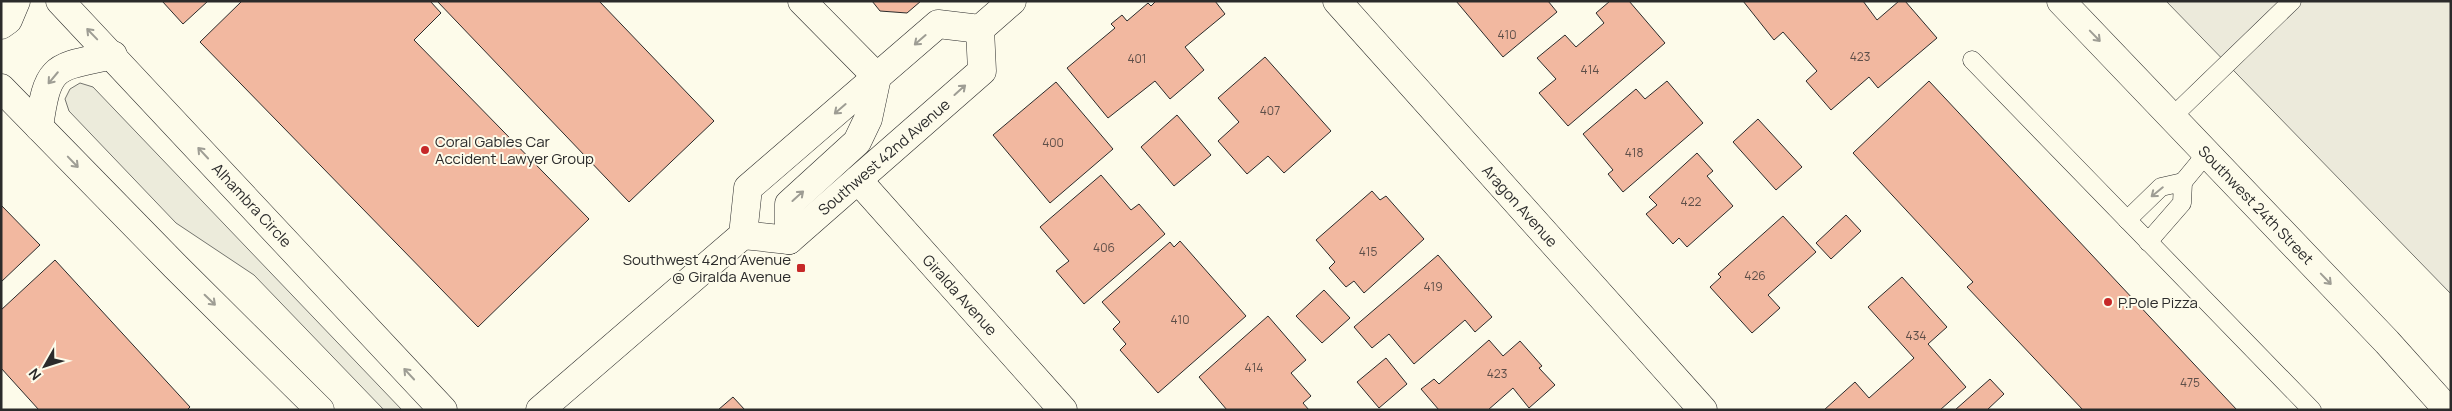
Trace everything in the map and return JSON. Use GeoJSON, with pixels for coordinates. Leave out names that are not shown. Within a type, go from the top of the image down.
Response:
{"type":"FeatureCollection","features":[{"type":"Feature","properties":{"kind":"street"},"geometry":{"type":"LineString","coordinates":[[1,25],[8,20],[16,1]]}},
{"type":"Feature","properties":{"kind":"street","name":"Alhambra Circle"},"geometry":{"type":"LineString","coordinates":[[60,1],[113,55],[443,410]]}},
{"type":"Feature","properties":{"kind":"street"},"geometry":{"type":"LineString","coordinates":[[802,1],[877,76]]}},
{"type":"Feature","properties":{"kind":"street"},"geometry":{"type":"LineString","coordinates":[[540,410],[743,235],[748,188],[877,76],[938,24],[980,29],[1012,1]]}},
{"type":"Feature","properties":{"kind":"street","name":"Southwest 24th Street"},"geometry":{"type":"LineString","coordinates":[[2061,1],[2445,406]]}},
{"type":"Feature","properties":{"kind":"street","name":"Aragon Avenue"},"geometry":{"type":"LineString","coordinates":[[1341,2],[1703,410]]}},
{"type":"Feature","properties":{"kind":"street","name":"Southwest 42nd Avenue"},"geometry":{"type":"LineString","coordinates":[[789,240],[982,71],[980,29]]}},
{"type":"Feature","properties":{"kind":"street"},"geometry":{"type":"LineString","coordinates":[[39,127],[45,90],[54,74],[76,63],[113,55]]}},
{"type":"Feature","properties":{"kind":"street"},"geometry":{"type":"LineString","coordinates":[[743,235],[789,240],[789,204],[857,142],[868,119],[877,76]]}},
{"type":"Feature","properties":{"kind":"street"},"geometry":{"type":"LineString","coordinates":[[1,88],[175,266],[320,410]]}},
{"type":"Feature","properties":{"kind":"street","name":"Giralda Avenue"},"geometry":{"type":"LineString","coordinates":[[858,180],[1063,410]]}},
{"type":"Feature","properties":{"kind":"lane"},"geometry":{"type":"LineString","coordinates":[[2172,117],[2292,1]]}},
{"type":"Feature","properties":{"kind":"lane"},"geometry":{"type":"LineString","coordinates":[[1972,60],[2312,410]]}},
{"type":"Feature","properties":{"kind":"lane"},"geometry":{"type":"LineString","coordinates":[[2148,242],[2182,203],[2183,182],[2207,153]]}},
{"type":"Feature","properties":{"kind":"lane"},"geometry":{"type":"LineString","coordinates":[[2128,220],[2161,187],[2183,182]]}},
{"type":"Feature","properties":{"kind":"shaded area"},"geometry":{"type":"Polygon","coordinates":[[[2166,1],[2451,1],[2451,294],[2166,1]]]}},
{"type":"Feature","properties":{"kind":"shaded area"},"geometry":{"type":"Polygon","coordinates":[[[80,83],[93,87],[402,410],[384,410],[254,275],[176,223],[69,111],[65,99],[70,89],[80,83]]]}},
{"type":"Feature","properties":{"kind":"building"},"geometry":{"type":"Polygon","coordinates":[[[162,1],[208,1],[183,24],[162,1]]]}},
{"type":"Feature","properties":{"kind":"building"},"geometry":{"type":"Polygon","coordinates":[[[242,1],[430,1],[441,13],[414,40],[589,219],[478,327],[200,42],[242,1]]]}},
{"type":"Feature","properties":{"kind":"building"},"geometry":{"type":"Polygon","coordinates":[[[437,1],[599,1],[714,121],[629,202],[437,1]]]}},
{"type":"Feature","properties":{"kind":"building"},"geometry":{"type":"Polygon","coordinates":[[[872,1],[921,1],[907,13],[880,11],[872,1]]]}},
{"type":"Feature","properties":{"kind":"building"},"geometry":{"type":"Polygon","coordinates":[[[1156,1],[1215,1],[1225,14],[1185,47],[1204,70],[1170,99],[1155,81],[1108,118],[1067,68],[1115,28],[1111,24],[1122,15],[1127,21],[1148,3],[1151,6],[1156,1]]]}},
{"type":"Feature","properties":{"kind":"building"},"geometry":{"type":"Polygon","coordinates":[[[1456,1],[1548,1],[1557,12],[1503,57],[1456,1]]]}},
{"type":"Feature","properties":{"kind":"building"},"geometry":{"type":"Polygon","coordinates":[[[1610,1],[1629,1],[1665,43],[1568,126],[1539,93],[1556,79],[1537,58],[1565,35],[1576,47],[1604,23],[1596,13],[1610,1]]]}},
{"type":"Feature","properties":{"kind":"building"},"geometry":{"type":"Polygon","coordinates":[[[1743,1],[1863,1],[1877,20],[1899,1],[1905,1],[1937,38],[1878,88],[1869,77],[1831,110],[1806,81],[1817,71],[1783,32],[1774,40],[1743,1]]]}},
{"type":"Feature","properties":{"kind":"building"},"geometry":{"type":"Polygon","coordinates":[[[1265,57],[1331,131],[1284,173],[1268,156],[1247,174],[1218,141],[1239,122],[1218,98],[1265,57]]]}},
{"type":"Feature","properties":{"kind":"building"},"geometry":{"type":"Polygon","coordinates":[[[1667,81],[1703,123],[1623,192],[1608,174],[1613,170],[1583,134],[1636,89],[1645,99],[1667,81]]]}},
{"type":"Feature","properties":{"kind":"building"},"geometry":{"type":"Polygon","coordinates":[[[1929,81],[2237,410],[2083,410],[1967,287],[1973,282],[1853,153],[1929,81]]]}},
{"type":"Feature","properties":{"kind":"building"},"geometry":{"type":"Polygon","coordinates":[[[1056,82],[1113,149],[1050,203],[993,135],[1056,82]]]}},
{"type":"Feature","properties":{"kind":"building"},"geometry":{"type":"Polygon","coordinates":[[[1177,115],[1211,155],[1174,186],[1141,147],[1177,115]]]}},
{"type":"Feature","properties":{"kind":"building"},"geometry":{"type":"Polygon","coordinates":[[[1758,119],[1802,167],[1776,190],[1733,142],[1758,119]]]}},
{"type":"Feature","properties":{"kind":"building"},"geometry":{"type":"Polygon","coordinates":[[[1697,153],[1713,171],[1707,176],[1733,206],[1687,247],[1679,238],[1673,244],[1646,214],[1657,205],[1649,197],[1697,153]]]}},
{"type":"Feature","properties":{"kind":"building"},"geometry":{"type":"Polygon","coordinates":[[[1101,175],[1131,210],[1139,204],[1165,234],[1084,304],[1056,271],[1069,261],[1040,227],[1101,175]]]}},
{"type":"Feature","properties":{"kind":"building"},"geometry":{"type":"Polygon","coordinates":[[[1372,191],[1380,200],[1386,196],[1424,239],[1364,293],[1354,281],[1346,287],[1329,268],[1335,262],[1316,240],[1372,191]]]}},
{"type":"Feature","properties":{"kind":"building"},"geometry":{"type":"Polygon","coordinates":[[[1,205],[40,245],[1,282],[1,205]]]}},
{"type":"Feature","properties":{"kind":"building"},"geometry":{"type":"Polygon","coordinates":[[[1846,215],[1861,231],[1831,259],[1816,243],[1846,215]]]}},
{"type":"Feature","properties":{"kind":"building"},"geometry":{"type":"Polygon","coordinates":[[[1783,216],[1816,252],[1768,295],[1780,308],[1752,333],[1710,287],[1721,277],[1718,274],[1783,216]]]}},
{"type":"Feature","properties":{"kind":"building"},"geometry":{"type":"Polygon","coordinates":[[[1180,241],[1246,316],[1158,393],[1120,350],[1126,344],[1113,329],[1120,322],[1102,302],[1170,242],[1174,247],[1180,241]]]}},
{"type":"Feature","properties":{"kind":"building"},"geometry":{"type":"Polygon","coordinates":[[[1438,255],[1492,317],[1475,332],[1465,320],[1414,364],[1389,334],[1372,348],[1354,327],[1438,255]]]}},
{"type":"Feature","properties":{"kind":"building"},"geometry":{"type":"Polygon","coordinates":[[[55,260],[190,407],[187,410],[39,410],[1,368],[1,310],[55,260]]]}},
{"type":"Feature","properties":{"kind":"building"},"geometry":{"type":"Polygon","coordinates":[[[1902,277],[1947,327],[1928,344],[1966,387],[1940,410],[1824,410],[1855,382],[1869,398],[1914,358],[1868,307],[1902,277]]]}},
{"type":"Feature","properties":{"kind":"building"},"geometry":{"type":"Polygon","coordinates":[[[1324,290],[1350,318],[1322,343],[1296,316],[1324,290]]]}},
{"type":"Feature","properties":{"kind":"building"},"geometry":{"type":"Polygon","coordinates":[[[1268,316],[1306,360],[1291,373],[1311,396],[1303,403],[1309,410],[1227,410],[1199,377],[1268,316]]]}},
{"type":"Feature","properties":{"kind":"building"},"geometry":{"type":"Polygon","coordinates":[[[1489,340],[1503,356],[1520,341],[1542,366],[1539,368],[1555,385],[1529,408],[1513,388],[1488,410],[1439,410],[1421,389],[1434,379],[1439,384],[1489,340]]]}},
{"type":"Feature","properties":{"kind":"building"},"geometry":{"type":"Polygon","coordinates":[[[1386,358],[1407,384],[1379,408],[1357,382],[1386,358]]]}},
{"type":"Feature","properties":{"kind":"building"},"geometry":{"type":"Polygon","coordinates":[[[1990,379],[2004,394],[1987,410],[1955,410],[1990,379]]]}},
{"type":"Feature","properties":{"kind":"building"},"geometry":{"type":"Polygon","coordinates":[[[733,397],[745,410],[718,410],[733,397]]]}},
{"type":"Feature","properties":{"kind":"place","name":"Coral Gables Car Accident Lawyer Group"},"geometry":{"type":"Point","coordinates":[425,150]}},
{"type":"Feature","properties":{"kind":"place","name":"Southwest 42nd Avenue @ Giralda Avenue"},"geometry":{"type":"Point","coordinates":[801,268]}},
{"type":"Feature","properties":{"kind":"place","name":"P.Pole Pizza"},"geometry":{"type":"Point","coordinates":[2108,302]}}]}
